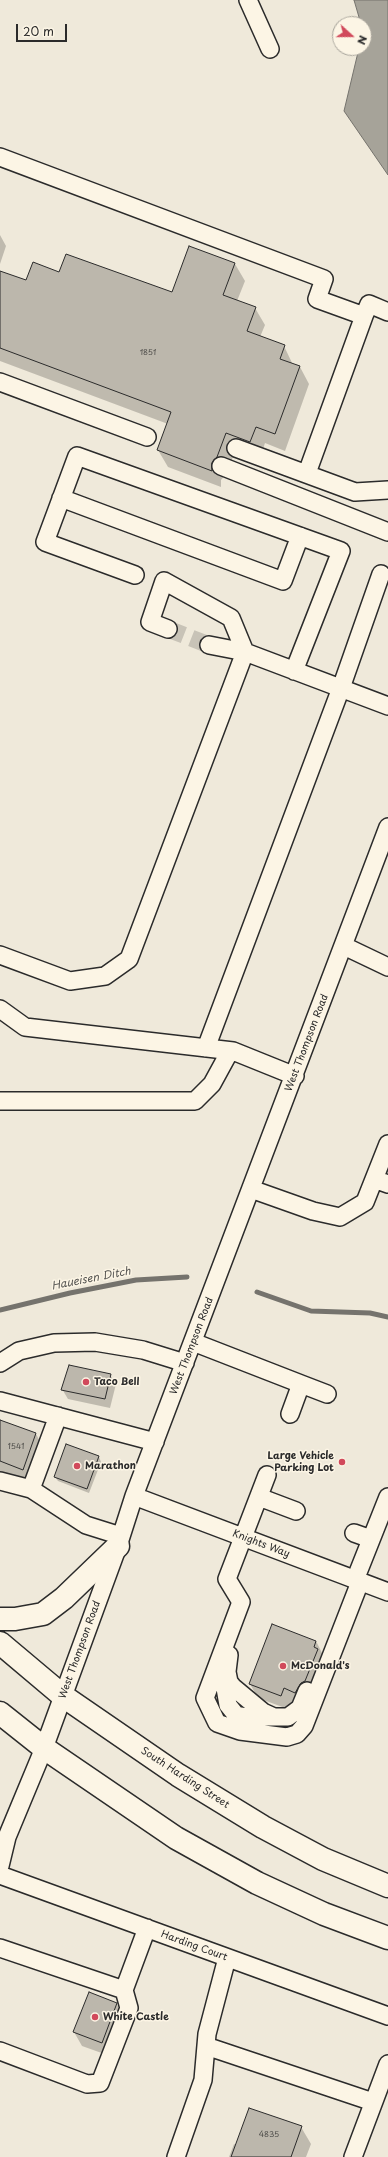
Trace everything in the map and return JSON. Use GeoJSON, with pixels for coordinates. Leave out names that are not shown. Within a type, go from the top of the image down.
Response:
{"type":"FeatureCollection","features":[{"type":"Feature","properties":{"kind":"main road"},"geometry":{"type":"LineString","coordinates":[[0,1619],[14,1619],[43,1614],[64,1598],[120,1541]]}},
{"type":"Feature","properties":{"kind":"main road","name":"South Harding Street"},"geometry":{"type":"LineString","coordinates":[[0,1643],[63,1696],[178,1775],[263,1827],[323,1859],[388,1886]]}},
{"type":"Feature","properties":{"kind":"main road"},"geometry":{"type":"LineString","coordinates":[[0,1713],[44,1748],[101,1789],[182,1842],[277,1893],[324,1914],[388,1938]]}},
{"type":"Feature","properties":{"kind":"street"},"geometry":{"type":"LineString","coordinates":[[248,0],[270,48]]}},
{"type":"Feature","properties":{"kind":"street"},"geometry":{"type":"LineString","coordinates":[[0,158],[324,279],[318,299],[364,316]]}},
{"type":"Feature","properties":{"kind":"street"},"geometry":{"type":"LineString","coordinates":[[307,473],[369,304],[388,312]]}},
{"type":"Feature","properties":{"kind":"street"},"geometry":{"type":"LineString","coordinates":[[0,382],[147,437]]}},
{"type":"Feature","properties":{"kind":"street"},"geometry":{"type":"LineString","coordinates":[[236,448],[355,492],[388,490]]}},
{"type":"Feature","properties":{"kind":"street"},"geometry":{"type":"LineString","coordinates":[[135,575],[45,542],[77,456],[341,551],[294,671]]}},
{"type":"Feature","properties":{"kind":"street"},"geometry":{"type":"LineString","coordinates":[[221,466],[388,532]]}},
{"type":"Feature","properties":{"kind":"street"},"geometry":{"type":"LineString","coordinates":[[61,498],[283,582],[300,536]]}},
{"type":"Feature","properties":{"kind":"street"},"geometry":{"type":"LineString","coordinates":[[206,1048],[341,688],[382,574]]}},
{"type":"Feature","properties":{"kind":"street"},"geometry":{"type":"LineString","coordinates":[[0,955],[70,981],[105,976],[129,959],[245,652],[231,618],[164,581],[150,622],[168,629]]}},
{"type":"Feature","properties":{"kind":"street"},"geometry":{"type":"LineString","coordinates":[[209,645],[245,652],[388,706]]}},
{"type":"Feature","properties":{"kind":"street","name":"West Thompson Road"},"geometry":{"type":"LineString","coordinates":[[0,1866],[4,1837],[44,1748],[120,1541],[134,1496],[295,1076],[388,827]]}},
{"type":"Feature","properties":{"kind":"street"},"geometry":{"type":"LineString","coordinates":[[344,946],[388,967]]}},
{"type":"Feature","properties":{"kind":"street"},"geometry":{"type":"LineString","coordinates":[[0,1009],[25,1027]]}},
{"type":"Feature","properties":{"kind":"street"},"geometry":{"type":"LineString","coordinates":[[0,1026],[25,1027],[230,1051],[295,1076]]}},
{"type":"Feature","properties":{"kind":"street"},"geometry":{"type":"LineString","coordinates":[[0,1101],[196,1101],[212,1084],[230,1051]]}},
{"type":"Feature","properties":{"kind":"street"},"geometry":{"type":"LineString","coordinates":[[251,1190],[313,1211],[340,1216],[366,1202],[381,1181],[388,1144]]}},
{"type":"Feature","properties":{"kind":"street"},"geometry":{"type":"LineString","coordinates":[[0,1363],[19,1351],[54,1343],[95,1342],[143,1350],[185,1363]]}},
{"type":"Feature","properties":{"kind":"street"},"geometry":{"type":"LineString","coordinates":[[193,1342],[327,1394]]}},
{"type":"Feature","properties":{"kind":"street"},"geometry":{"type":"LineString","coordinates":[[290,1414],[301,1384]]}},
{"type":"Feature","properties":{"kind":"street"},"geometry":{"type":"LineString","coordinates":[[0,1401],[155,1442]]}},
{"type":"Feature","properties":{"kind":"street"},"geometry":{"type":"LineString","coordinates":[[31,1489],[58,1416]]}},
{"type":"Feature","properties":{"kind":"street"},"geometry":{"type":"LineString","coordinates":[[267,1475],[227,1579],[241,1602],[227,1662],[225,1688],[228,1705],[233,1713],[246,1717],[288,1717],[300,1708],[326,1640],[347,1614]]}},
{"type":"Feature","properties":{"kind":"street"},"geometry":{"type":"LineString","coordinates":[[0,1481],[31,1489],[86,1525],[120,1541]]}},
{"type":"Feature","properties":{"kind":"street","name":"Knights Way"},"geometry":{"type":"LineString","coordinates":[[134,1496],[388,1592]]}},
{"type":"Feature","properties":{"kind":"street"},"geometry":{"type":"LineString","coordinates":[[259,1497],[296,1511]]}},
{"type":"Feature","properties":{"kind":"street"},"geometry":{"type":"LineString","coordinates":[[241,1602],[205,1698],[217,1723],[240,1731],[287,1737],[297,1734],[304,1726],[347,1614],[371,1539],[388,1497]]}},
{"type":"Feature","properties":{"kind":"street"},"geometry":{"type":"LineString","coordinates":[[354,1532],[371,1539]]}},
{"type":"Feature","properties":{"kind":"street","name":"Harding Court"},"geometry":{"type":"LineString","coordinates":[[0,1875],[388,2016]]}},
{"type":"Feature","properties":{"kind":"street"},"geometry":{"type":"LineString","coordinates":[[0,2052],[87,2084],[100,2083],[129,2008],[124,1990],[147,1928]]}},
{"type":"Feature","properties":{"kind":"street"},"geometry":{"type":"LineString","coordinates":[[0,1948],[124,1990]]}},
{"type":"Feature","properties":{"kind":"street"},"geometry":{"type":"LineString","coordinates":[[176,2157],[203,2080],[206,2046],[216,1994],[227,1958]]}},
{"type":"Feature","properties":{"kind":"street"},"geometry":{"type":"LineString","coordinates":[[206,2046],[373,2102]]}},
{"type":"Feature","properties":{"kind":"street"},"geometry":{"type":"LineString","coordinates":[[352,2157],[388,2064]]}},
{"type":"Feature","properties":{"kind":"shaded area"},"geometry":{"type":"Polygon","coordinates":[[[354,0],[388,0],[388,175],[344,111],[357,56],[372,56],[372,16],[359,16],[354,0]]]}},
{"type":"Feature","properties":{"kind":"building"},"geometry":{"type":"Polygon","coordinates":[[[189,246],[235,263],[223,295],[256,307],[247,331],[285,345],[280,359],[300,366],[275,434],[256,427],[250,442],[226,433],[217,457],[212,463],[212,471],[157,450],[171,412],[0,348],[0,271],[26,280],[33,262],[59,272],[66,254],[172,292],[189,246]]]}},
{"type":"Feature","properties":{"kind":"building","name":"Taco Bell"},"geometry":{"type":"Polygon","coordinates":[[[69,1365],[111,1374],[105,1399],[61,1390],[69,1365]]]}},
{"type":"Feature","properties":{"kind":"building"},"geometry":{"type":"Polygon","coordinates":[[[0,1420],[36,1433],[23,1470],[0,1461],[0,1420]]]}},
{"type":"Feature","properties":{"kind":"building","name":"Marathon"},"geometry":{"type":"Polygon","coordinates":[[[66,1444],[99,1456],[87,1489],[54,1477],[66,1444]]]}},
{"type":"Feature","properties":{"kind":"building","name":"McDonald's"},"geometry":{"type":"Polygon","coordinates":[[[272,1624],[316,1641],[314,1647],[318,1649],[305,1681],[301,1683],[295,1693],[284,1688],[281,1696],[249,1684],[272,1624]]]}},
{"type":"Feature","properties":{"kind":"building","name":"White Castle"},"geometry":{"type":"Polygon","coordinates":[[[89,1992],[117,2003],[102,2043],[73,2032],[89,1992]]]}},
{"type":"Feature","properties":{"kind":"building"},"geometry":{"type":"Polygon","coordinates":[[[249,2108],[302,2126],[291,2157],[231,2157],[249,2108]]]}},
{"type":"Feature","properties":{"kind":"waterway","name":"Haueisen Ditch"},"geometry":{"type":"LineString","coordinates":[[0,1310],[70,1293],[136,1280],[187,1277]]}},
{"type":"Feature","properties":{"kind":"waterway","name":"Haueisen Ditch"},"geometry":{"type":"LineString","coordinates":[[257,1292],[311,1311],[370,1313],[388,1317]]}},
{"type":"Feature","properties":{"kind":"tunnel"},"geometry":{"type":"LineString","coordinates":[[168,629],[209,645]]}},
{"type":"Feature","properties":{"kind":"place","name":"Taco Bell"},"geometry":{"type":"Point","coordinates":[86,1382]}},
{"type":"Feature","properties":{"kind":"place","name":"Large Vehicle Parking Lot"},"geometry":{"type":"Point","coordinates":[342,1462]}},
{"type":"Feature","properties":{"kind":"place","name":"Marathon"},"geometry":{"type":"Point","coordinates":[77,1466]}},
{"type":"Feature","properties":{"kind":"place","name":"McDonald's"},"geometry":{"type":"Point","coordinates":[283,1666]}},
{"type":"Feature","properties":{"kind":"place","name":"White Castle"},"geometry":{"type":"Point","coordinates":[95,2017]}}]}
